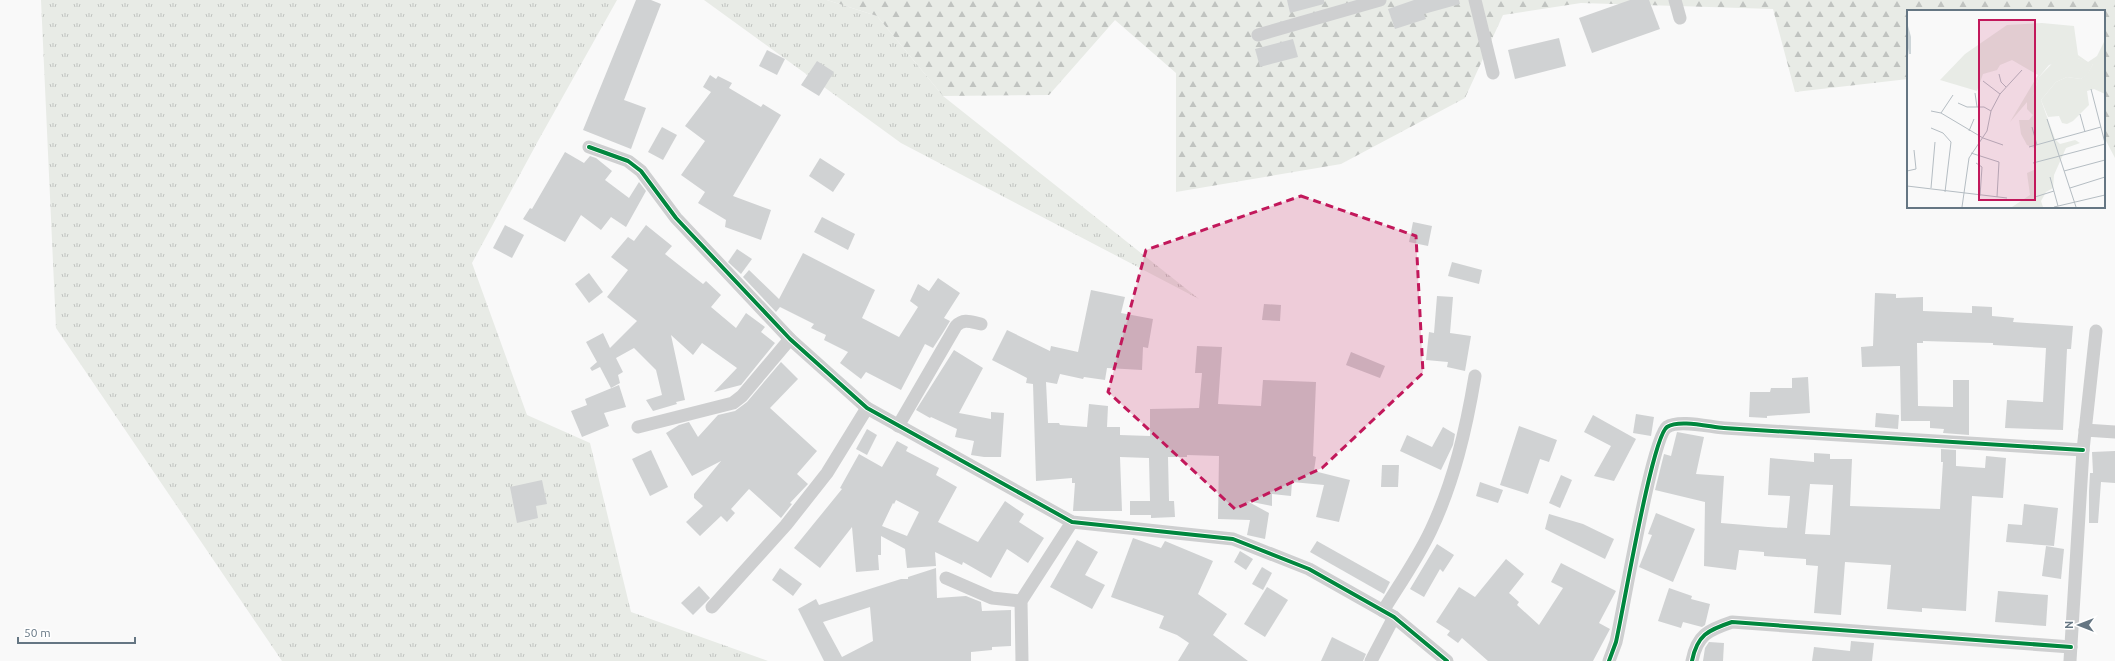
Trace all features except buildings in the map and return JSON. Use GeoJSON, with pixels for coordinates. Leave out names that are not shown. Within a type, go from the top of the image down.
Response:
{"type":"FeatureCollection","features":[{"type":"Feature","properties":{"kind":"street"},"geometry":{"type":"LineString","coordinates":[[1258,35],[1380,0]]}},
{"type":"Feature","properties":{"kind":"street"},"geometry":{"type":"LineString","coordinates":[[1475,0],[1493,73]]}},
{"type":"Feature","properties":{"kind":"street"},"geometry":{"type":"LineString","coordinates":[[1675,0],[1680,18]]}},
{"type":"Feature","properties":{"kind":"street"},"geometry":{"type":"LineString","coordinates":[[589,147],[628,161],[641,171],[676,218],[790,339],[867,408],[1072,522],[1233,539],[1309,569],[1388,614],[1447,661]]}},
{"type":"Feature","properties":{"kind":"street"},"geometry":{"type":"LineString","coordinates":[[898,426],[956,326],[965,320],[981,324]]}},
{"type":"Feature","properties":{"kind":"street"},"geometry":{"type":"LineString","coordinates":[[2070,661],[2083,450],[2096,330]]}},
{"type":"Feature","properties":{"kind":"street"},"geometry":{"type":"LineString","coordinates":[[638,427],[733,403],[742,396],[790,339]]}},
{"type":"Feature","properties":{"kind":"street"},"geometry":{"type":"LineString","coordinates":[[1371,661],[1388,614],[1431,532],[1453,478],[1467,427],[1475,376]]}},
{"type":"Feature","properties":{"kind":"street"},"geometry":{"type":"LineString","coordinates":[[712,607],[786,525],[827,473],[867,408]]}},
{"type":"Feature","properties":{"kind":"street"},"geometry":{"type":"LineString","coordinates":[[1609,661],[1616,642],[1641,513],[1658,444],[1662,432],[1667,427],[1675,423],[1724,428],[2083,450]]}},
{"type":"Feature","properties":{"kind":"street"},"geometry":{"type":"LineString","coordinates":[[2085,430],[2115,432]]}},
{"type":"Feature","properties":{"kind":"street"},"geometry":{"type":"LineString","coordinates":[[1022,661],[1021,601],[1072,522]]}},
{"type":"Feature","properties":{"kind":"street"},"geometry":{"type":"LineString","coordinates":[[946,578],[992,598],[1021,601]]}},
{"type":"Feature","properties":{"kind":"street"},"geometry":{"type":"LineString","coordinates":[[1692,661],[1694,651],[1700,638],[1713,629],[1732,622],[2072,647]]}},
{"type":"Feature","properties":{"kind":"highlighted area"},"geometry":{"type":"Polygon","coordinates":[[[1301,196],[1416,236],[1423,373],[1322,468],[1235,509],[1108,392],[1146,250],[1301,196]]]}},
{"type":"Feature","properties":{"kind":"green space"},"geometry":{"type":"Polygon","coordinates":[[[41,0],[617,0],[472,263],[527,415],[590,443],[631,612],[768,661],[282,661],[56,328],[41,0]]]}},
{"type":"Feature","properties":{"kind":"green space"},"geometry":{"type":"Polygon","coordinates":[[[704,0],[827,0],[877,16],[943,96],[1199,299],[901,143],[704,0]]]}},
{"type":"Feature","properties":{"kind":"green space"},"geometry":{"type":"Polygon","coordinates":[[[827,0],[2115,0],[2115,158],[2105,139],[2105,10],[1907,10],[1907,79],[1795,92],[1773,9],[1581,3],[1503,15],[1465,98],[1341,164],[1176,192],[1176,73],[1115,20],[1049,95],[943,96],[877,16],[827,0]]]}},
{"type":"Feature","properties":{"kind":"cycle path"},"geometry":{"type":"LineString","coordinates":[[589,147],[628,161],[641,171],[676,218],[790,339],[867,408],[1072,522],[1233,539],[1309,569],[1394,617],[1447,661]]}},
{"type":"Feature","properties":{"kind":"cycle path"},"geometry":{"type":"LineString","coordinates":[[1609,661],[1616,642],[1646,492],[1661,438],[1667,427],[1679,424],[1695,424],[1724,428],[2083,450]]}},
{"type":"Feature","properties":{"kind":"cycle path"},"geometry":{"type":"LineString","coordinates":[[1692,661],[1697,645],[1705,635],[1716,628],[1732,622],[2071,647]]}}]}
